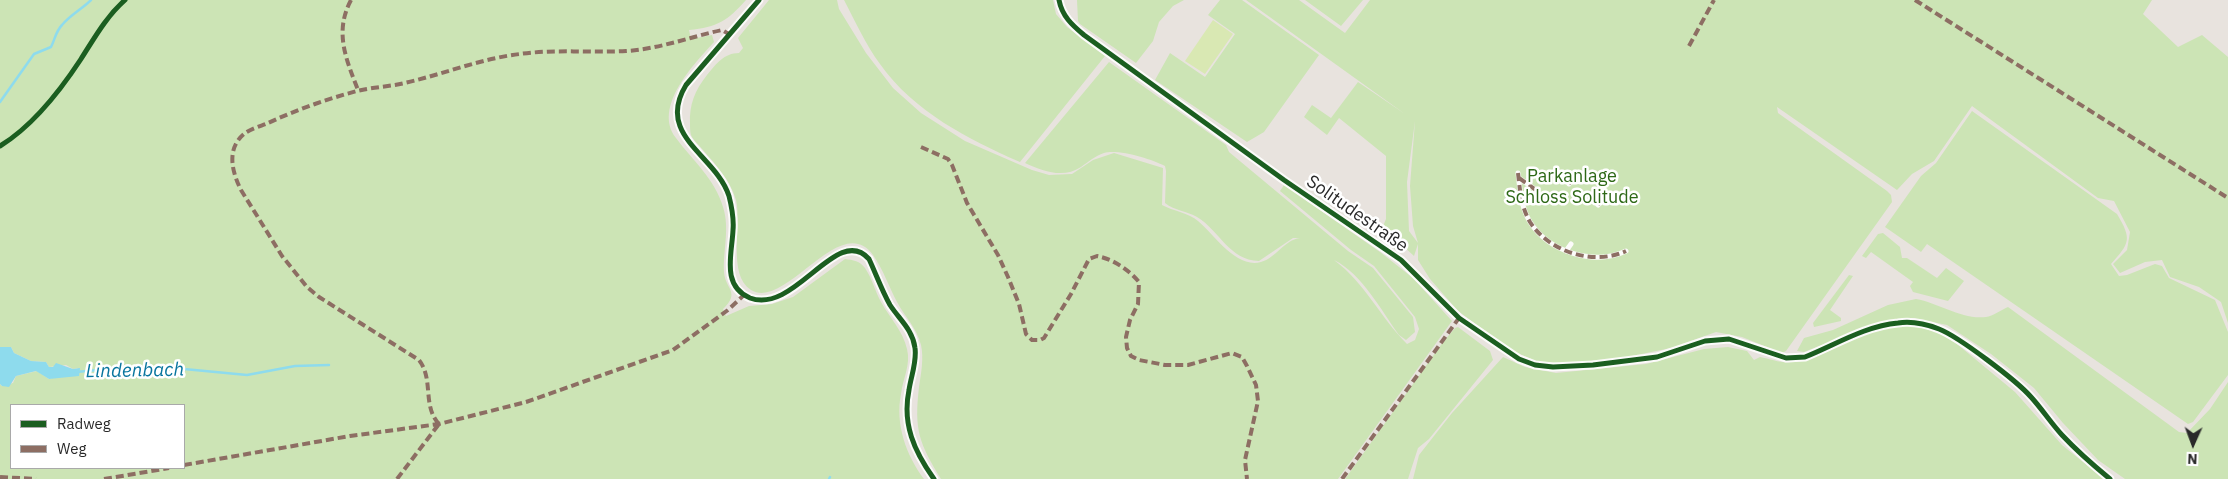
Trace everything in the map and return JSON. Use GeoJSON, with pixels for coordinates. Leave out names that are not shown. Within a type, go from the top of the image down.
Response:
{"type":"FeatureCollection","features":[{"type":"Feature","properties":{"kind":"street"},"geometry":{"type":"LineString","coordinates":[[759,0],[686,85],[677,105],[677,115],[683,134],[715,172],[728,194],[733,219],[730,262],[732,282],[744,295],[764,300],[785,293],[798,286],[842,251],[857,251],[864,254],[869,260],[891,306],[910,332],[915,347],[915,364],[906,407],[907,419],[912,444],[934,479]]}},
{"type":"Feature","properties":{"kind":"street","name":"Solitudestraße"},"geometry":{"type":"LineString","coordinates":[[1059,0],[1063,14],[1071,25],[1284,180],[1401,260],[1459,318],[1519,359],[1535,365],[1553,367],[1592,365],[1657,357],[1704,341],[1729,338],[1771,354],[1794,359],[1813,354],[1883,325],[1898,323],[1927,325],[1959,340],[2014,382],[2030,396],[2067,440],[2110,479]]}},
{"type":"Feature","properties":{"kind":"street"},"geometry":{"type":"LineString","coordinates":[[1569,184],[1575,173]]}},
{"type":"Feature","properties":{"kind":"street"},"geometry":{"type":"LineString","coordinates":[[1536,190],[1518,176],[1524,208],[1536,230],[1546,239],[1578,255],[1600,257],[1626,252]]}},
{"type":"Feature","properties":{"kind":"street"},"geometry":{"type":"LineString","coordinates":[[1598,205],[1606,193]]}},
{"type":"Feature","properties":{"kind":"street"},"geometry":{"type":"LineString","coordinates":[[1536,230],[1541,223]]}},
{"type":"Feature","properties":{"kind":"street"},"geometry":{"type":"LineString","coordinates":[[1566,250],[1571,244]]}},
{"type":"Feature","properties":{"kind":"green space"},"geometry":{"type":"Polygon","coordinates":[[[0,0],[746,0],[721,22],[689,30],[691,39],[712,35],[714,42],[687,73],[672,100],[669,113],[670,126],[676,138],[709,179],[723,207],[726,223],[724,272],[731,290],[731,298],[723,309],[726,316],[749,306],[772,304],[793,297],[845,259],[854,260],[861,264],[865,268],[881,302],[905,342],[908,361],[900,405],[901,428],[907,449],[924,479],[0,479],[0,384],[2,386],[13,383],[16,376],[37,371],[49,379],[79,368],[73,369],[66,365],[49,367],[46,362],[31,361],[14,353],[11,347],[0,347],[0,0]]]}},
{"type":"Feature","properties":{"kind":"green space"},"geometry":{"type":"Polygon","coordinates":[[[769,0],[837,0],[839,9],[866,53],[893,88],[921,113],[965,141],[1032,170],[1049,175],[1072,174],[1093,160],[1114,153],[1163,168],[1162,205],[1194,218],[1234,256],[1252,263],[1266,260],[1289,242],[1300,238],[1293,238],[1259,261],[1240,256],[1197,217],[1165,203],[1165,166],[1135,155],[1118,152],[1104,153],[1074,171],[1067,173],[1046,171],[1025,163],[1109,62],[1226,145],[1229,152],[1348,251],[1373,268],[1413,317],[1415,332],[1406,340],[1399,335],[1362,283],[1344,266],[1334,260],[1355,279],[1397,334],[1407,344],[1415,340],[1419,329],[1415,317],[1374,266],[1351,250],[1280,191],[1284,185],[1380,252],[1413,278],[1452,321],[1338,479],[941,479],[923,445],[918,426],[917,414],[922,361],[919,339],[897,302],[873,255],[860,244],[845,244],[829,252],[780,287],[765,293],[751,290],[744,283],[739,273],[737,262],[736,200],[722,173],[692,137],[690,117],[696,92],[703,81],[721,60],[734,53],[739,53],[743,48],[738,38],[769,0]]]}},
{"type":"Feature","properties":{"kind":"green space"},"geometry":{"type":"Polygon","coordinates":[[[844,0],[1053,0],[1056,14],[1067,27],[1105,56],[1020,162],[962,134],[909,96],[875,57],[844,0]]]}},
{"type":"Feature","properties":{"kind":"green space"},"geometry":{"type":"Polygon","coordinates":[[[1077,0],[1184,0],[1173,6],[1159,22],[1153,41],[1136,63],[1080,24],[1078,21],[1077,0]]]}},
{"type":"Feature","properties":{"kind":"green space"},"geometry":{"type":"Polygon","coordinates":[[[1220,0],[1242,0],[1319,55],[1264,132],[1247,142],[1155,80],[1170,53],[1205,77],[1235,34],[1208,15],[1220,0]]]}},
{"type":"Feature","properties":{"kind":"green space","name":"Parkanlage Schloss Solitude"},"geometry":{"type":"Polygon","coordinates":[[[1246,0],[1299,0],[1345,33],[1370,0],[2152,0],[2143,14],[2178,47],[2202,35],[2228,57],[2228,323],[2221,302],[2199,287],[2170,277],[2162,260],[2145,262],[2120,273],[2113,264],[2127,250],[2130,232],[2114,201],[2098,198],[1972,106],[1934,161],[1912,174],[1897,190],[1777,107],[1778,113],[1887,191],[1891,195],[1892,202],[1786,351],[1782,353],[1742,337],[1716,332],[1671,348],[1622,358],[1565,363],[1538,362],[1511,350],[1458,311],[1430,279],[1418,260],[1418,244],[1414,256],[1402,245],[1396,250],[1379,236],[1386,219],[1386,156],[1339,118],[1327,135],[1304,117],[1312,105],[1331,118],[1358,82],[1405,114],[1246,0]],[[1415,121],[1407,182],[1409,231],[1418,243],[1413,226],[1410,186],[1415,121]]]}},
{"type":"Feature","properties":{"kind":"green space"},"geometry":{"type":"Polygon","coordinates":[[[1305,0],[1363,0],[1341,26],[1305,0]]]}},
{"type":"Feature","properties":{"kind":"green space"},"geometry":{"type":"Polygon","coordinates":[[[1213,20],[1233,34],[1205,74],[1185,61],[1213,20]]]}},
{"type":"Feature","properties":{"kind":"green space"},"geometry":{"type":"Polygon","coordinates":[[[1972,111],[2117,214],[2127,235],[2125,246],[2111,264],[2119,276],[2127,275],[2155,264],[2162,266],[2169,278],[2215,300],[2228,332],[2228,375],[2193,422],[2188,424],[1927,244],[1921,252],[1885,227],[1921,176],[1936,163],[1972,111]]]}},
{"type":"Feature","properties":{"kind":"green space"},"geometry":{"type":"Polygon","coordinates":[[[1883,233],[1900,247],[1902,258],[1907,258],[1937,278],[1946,268],[1964,281],[1948,301],[1913,292],[1910,286],[1913,282],[1871,252],[1866,258],[1862,256],[1878,234],[1883,233]]]}},
{"type":"Feature","properties":{"kind":"green space"},"geometry":{"type":"Polygon","coordinates":[[[1849,275],[1853,276],[1830,310],[1841,318],[1841,321],[1814,327],[1813,323],[1849,275]]]}},
{"type":"Feature","properties":{"kind":"green space"},"geometry":{"type":"Polygon","coordinates":[[[1916,299],[1959,314],[1977,317],[1986,317],[2008,307],[2179,432],[2187,433],[2210,409],[2228,382],[2228,479],[2125,479],[2098,460],[2063,423],[2034,388],[1991,354],[1947,325],[1913,318],[1875,324],[1804,352],[1797,351],[1804,338],[1833,330],[1888,305],[1916,299]]]}},
{"type":"Feature","properties":{"kind":"green space"},"geometry":{"type":"Polygon","coordinates":[[[1904,325],[1939,333],[1957,344],[2015,392],[2062,445],[2104,479],[1413,479],[1419,455],[1452,413],[1503,357],[1525,367],[1556,373],[1646,364],[1704,349],[1728,347],[1747,351],[1754,360],[1760,357],[1790,362],[1814,357],[1874,332],[1904,325]]]}},
{"type":"Feature","properties":{"kind":"green space"},"geometry":{"type":"Polygon","coordinates":[[[1458,327],[1490,351],[1493,360],[1429,439],[1418,448],[1408,479],[1345,479],[1443,342],[1458,327]]]}},
{"type":"Feature","properties":{"kind":"water"},"geometry":{"type":"Polygon","coordinates":[[[0,347],[11,347],[14,353],[31,361],[46,362],[49,367],[53,367],[56,363],[73,369],[80,368],[79,376],[49,379],[36,371],[16,376],[9,387],[2,386],[0,384],[0,347]]]}},
{"type":"Feature","properties":{"kind":"waterway"},"geometry":{"type":"LineString","coordinates":[[0,102],[34,54],[51,47],[60,27],[91,0]]}},
{"type":"Feature","properties":{"kind":"waterway","name":"Lindenbach"},"geometry":{"type":"LineString","coordinates":[[76,372],[98,370],[150,373],[163,367],[247,375],[295,366],[329,365]]}},
{"type":"Feature","properties":{"kind":"marked path"},"geometry":{"type":"LineString","coordinates":[[351,0],[343,23],[343,34],[346,56],[358,90]]}},
{"type":"Feature","properties":{"kind":"marked path"},"geometry":{"type":"LineString","coordinates":[[1689,46],[1714,0]]}},
{"type":"Feature","properties":{"kind":"marked path"},"geometry":{"type":"LineString","coordinates":[[1915,0],[2228,198]]}},
{"type":"Feature","properties":{"kind":"marked path"},"geometry":{"type":"LineString","coordinates":[[439,424],[431,409],[426,375],[419,360],[319,297],[307,287],[282,256],[241,190],[235,176],[232,161],[238,140],[252,129],[334,98],[362,90],[411,82],[504,56],[560,51],[638,50],[722,30],[729,34]]}},
{"type":"Feature","properties":{"kind":"marked path"},"geometry":{"type":"LineString","coordinates":[[921,147],[948,159],[952,165],[967,203],[998,255],[1019,304],[1026,334],[1032,340],[1044,338],[1071,294],[1089,259],[1097,256],[1120,266],[1139,282],[1138,304],[1130,320],[1126,337],[1127,348],[1131,356],[1139,360],[1165,365],[1188,365],[1232,353],[1242,357],[1256,385],[1258,401],[1245,460],[1247,479]]}},
{"type":"Feature","properties":{"kind":"marked path"},"geometry":{"type":"LineString","coordinates":[[1518,173],[1521,198],[1527,216],[1538,232],[1549,241],[1560,248],[1587,256],[1600,257],[1626,251]]}},
{"type":"Feature","properties":{"kind":"marked path"},"geometry":{"type":"LineString","coordinates":[[1569,184],[1575,173]]}},
{"type":"Feature","properties":{"kind":"marked path"},"geometry":{"type":"LineString","coordinates":[[1519,178],[1536,190]]}},
{"type":"Feature","properties":{"kind":"marked path"},"geometry":{"type":"LineString","coordinates":[[1598,205],[1606,193]]}},
{"type":"Feature","properties":{"kind":"marked path"},"geometry":{"type":"LineString","coordinates":[[185,465],[350,436],[439,424],[526,402],[673,350],[728,310],[744,295]]}},
{"type":"Feature","properties":{"kind":"marked path"},"geometry":{"type":"LineString","coordinates":[[1342,479],[1459,318]]}},
{"type":"Feature","properties":{"kind":"marked path"},"geometry":{"type":"LineString","coordinates":[[397,479],[439,424]]}},
{"type":"Feature","properties":{"kind":"marked path"},"geometry":{"type":"LineString","coordinates":[[104,479],[163,469]]}},
{"type":"Feature","properties":{"kind":"marked path"},"geometry":{"type":"LineString","coordinates":[[0,477],[36,479]]}},
{"type":"Feature","properties":{"kind":"cycle path"},"geometry":{"type":"LineString","coordinates":[[0,146],[24,128],[45,107],[73,71],[106,20],[125,0]]}},
{"type":"Feature","properties":{"kind":"cycle path"},"geometry":{"type":"LineString","coordinates":[[759,0],[686,85],[678,103],[678,118],[683,132],[722,182],[729,196],[733,222],[730,259],[732,278],[735,286],[741,293],[750,298],[767,300],[783,294],[799,284],[829,260],[843,252],[857,251],[869,259],[890,305],[909,330],[914,342],[914,369],[907,402],[907,414],[915,448],[934,479]]}},
{"type":"Feature","properties":{"kind":"cycle path"},"geometry":{"type":"LineString","coordinates":[[1059,0],[1065,15],[1084,35],[1284,180],[1401,260],[1459,318],[1519,359],[1535,365],[1553,367],[1593,365],[1657,357],[1705,341],[1729,339],[1786,358],[1805,357],[1874,328],[1903,322],[1924,324],[1939,329],[1960,341],[2013,380],[2031,397],[2068,441],[2110,479]]}}]}
